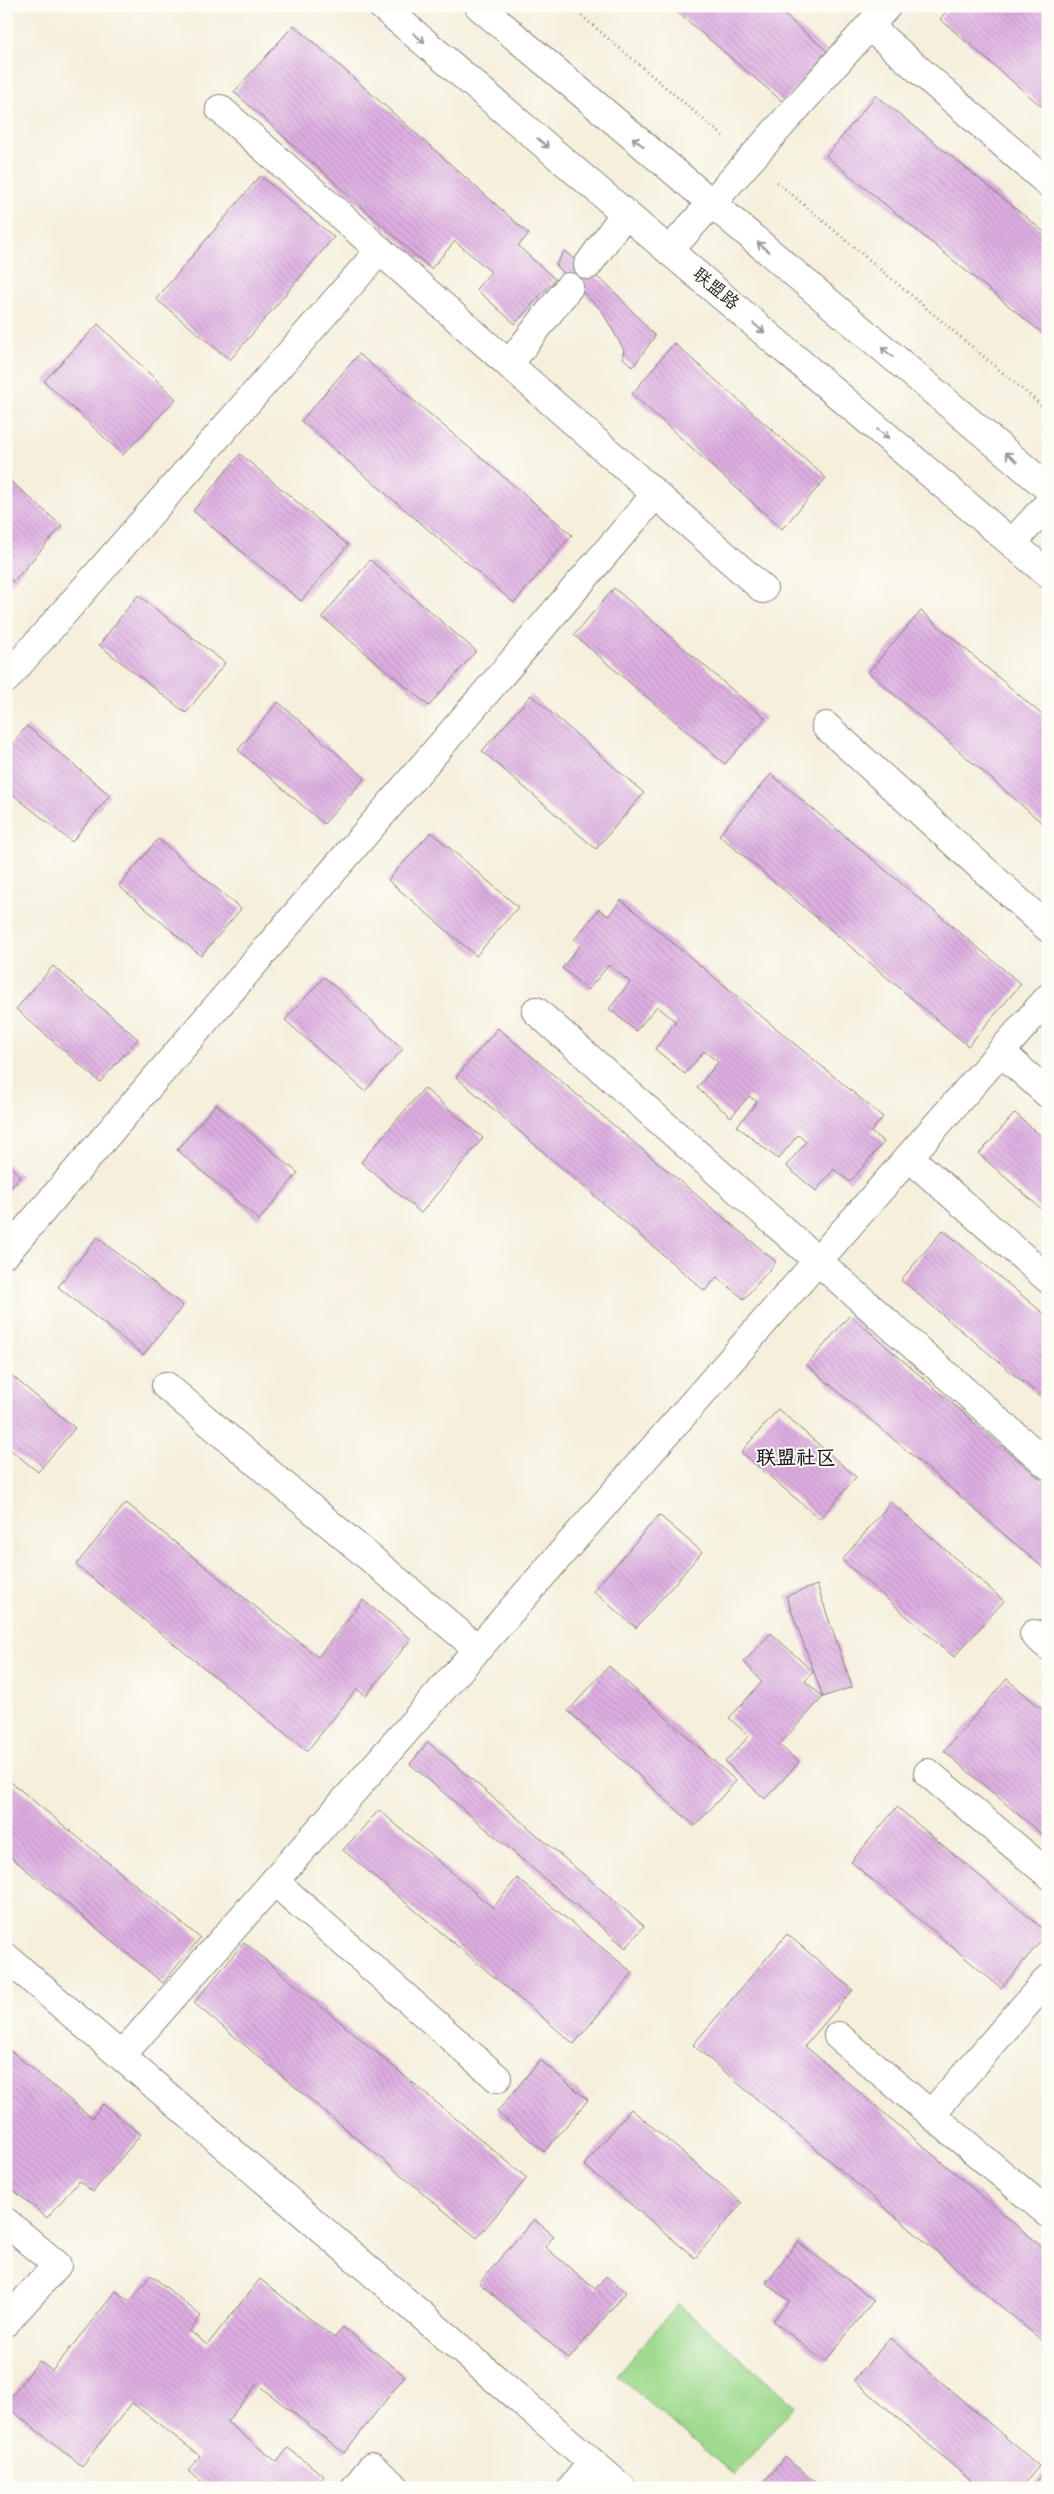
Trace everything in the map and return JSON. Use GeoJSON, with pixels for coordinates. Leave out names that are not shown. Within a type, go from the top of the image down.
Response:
{"type":"FeatureCollection","features":[{"type":"Feature","properties":{"kind":"main road","name":"联盟路"},"geometry":{"type":"LineString","coordinates":[[382,6],[1048,574]]}},
{"type":"Feature","properties":{"kind":"main road"},"geometry":{"type":"LineString","coordinates":[[479,6],[1048,488]]}},
{"type":"Feature","properties":{"kind":"main road"},"geometry":{"type":"LineString","coordinates":[[669,252],[750,158],[887,6]]}},
{"type":"Feature","properties":{"kind":"main road"},"geometry":{"type":"LineString","coordinates":[[870,27],[1048,184]]}},
{"type":"Feature","properties":{"kind":"main road"},"geometry":{"type":"LineString","coordinates":[[220,110],[763,589]]}},
{"type":"Feature","properties":{"kind":"main road"},"geometry":{"type":"LineString","coordinates":[[588,265],[625,213]]}},
{"type":"Feature","properties":{"kind":"main road"},"geometry":{"type":"LineString","coordinates":[[6,679],[380,250]]}},
{"type":"Feature","properties":{"kind":"main road"},"geometry":{"type":"LineString","coordinates":[[509,364],[569,287]]}},
{"type":"Feature","properties":{"kind":"main road"},"geometry":{"type":"LineString","coordinates":[[6,1253],[656,494]]}},
{"type":"Feature","properties":{"kind":"main road"},"geometry":{"type":"LineString","coordinates":[[1012,543],[1048,504]]}},
{"type":"Feature","properties":{"kind":"main road"},"geometry":{"type":"LineString","coordinates":[[826,726],[1048,928]]}},
{"type":"Feature","properties":{"kind":"main road"},"geometry":{"type":"LineString","coordinates":[[121,2056],[1048,998]]}},
{"type":"Feature","properties":{"kind":"main road"},"geometry":{"type":"LineString","coordinates":[[536,1011],[1048,1465]]}},
{"type":"Feature","properties":{"kind":"main road"},"geometry":{"type":"LineString","coordinates":[[1001,1052],[1048,1094]]}},
{"type":"Feature","properties":{"kind":"main road"},"geometry":{"type":"LineString","coordinates":[[909,1157],[1048,1279]]}},
{"type":"Feature","properties":{"kind":"main road"},"geometry":{"type":"LineString","coordinates":[[166,1386],[478,1649]]}},
{"type":"Feature","properties":{"kind":"main road"},"geometry":{"type":"LineString","coordinates":[[928,1773],[1048,1874]]}},
{"type":"Feature","properties":{"kind":"main road"},"geometry":{"type":"LineString","coordinates":[[274,1881],[497,2078]]}},
{"type":"Feature","properties":{"kind":"main road"},"geometry":{"type":"LineString","coordinates":[[6,1957],[622,2488]]}},
{"type":"Feature","properties":{"kind":"main road"},"geometry":{"type":"LineString","coordinates":[[931,2114],[1048,1978]]}},
{"type":"Feature","properties":{"kind":"main road"},"geometry":{"type":"LineString","coordinates":[[838,2036],[1048,2213]]}},
{"type":"Feature","properties":{"kind":"main road"},"geometry":{"type":"LineString","coordinates":[[6,2222],[57,2265],[6,2322]]}},
{"type":"Feature","properties":{"kind":"main road"},"geometry":{"type":"LineString","coordinates":[[572,2488],[592,2462]]}},
{"type":"Feature","properties":{"kind":"main road"},"geometry":{"type":"LineString","coordinates":[[355,2488],[372,2468],[396,2488]]}},
{"type":"Feature","properties":{"kind":"path"},"geometry":{"type":"LineString","coordinates":[[570,6],[1048,410]]}},
{"type":"Feature","properties":{"kind":"green space"},"geometry":{"type":"Polygon","coordinates":[[[678,2304],[795,2405],[734,2475],[617,2375],[678,2304]]]}},
{"type":"Feature","properties":{"kind":"building"},"geometry":{"type":"Polygon","coordinates":[[[670,6],[774,6],[827,51],[783,102],[670,6]]]}},
{"type":"Feature","properties":{"kind":"building"},"geometry":{"type":"Polygon","coordinates":[[[951,6],[1043,6],[1048,10],[1048,112],[940,19],[951,6]]]}},
{"type":"Feature","properties":{"kind":"building"},"geometry":{"type":"Polygon","coordinates":[[[294,25],[529,234],[518,246],[555,279],[515,324],[476,289],[491,272],[455,241],[431,269],[234,92],[294,25]]]}},
{"type":"Feature","properties":{"kind":"building"},"geometry":{"type":"Polygon","coordinates":[[[876,95],[1048,235],[1048,338],[826,156],[876,95]]]}},
{"type":"Feature","properties":{"kind":"building"},"geometry":{"type":"Polygon","coordinates":[[[260,176],[334,237],[230,360],[156,299],[260,176]]]}},
{"type":"Feature","properties":{"kind":"building"},"geometry":{"type":"Polygon","coordinates":[[[564,251],[611,288],[655,336],[633,367],[623,358],[624,350],[602,311],[556,265],[564,251]]]}},
{"type":"Feature","properties":{"kind":"building"},"geometry":{"type":"Polygon","coordinates":[[[98,324],[176,399],[123,455],[44,381],[98,324]]]}},
{"type":"Feature","properties":{"kind":"building"},"geometry":{"type":"Polygon","coordinates":[[[674,343],[826,478],[782,529],[632,394],[674,343]]]}},
{"type":"Feature","properties":{"kind":"building"},"geometry":{"type":"Polygon","coordinates":[[[359,354],[572,535],[514,603],[301,421],[359,354]]]}},
{"type":"Feature","properties":{"kind":"building"},"geometry":{"type":"Polygon","coordinates":[[[240,454],[348,545],[301,601],[193,511],[240,454]]]}},
{"type":"Feature","properties":{"kind":"building"},"geometry":{"type":"Polygon","coordinates":[[[6,477],[62,526],[13,582],[6,576],[6,477]]]}},
{"type":"Feature","properties":{"kind":"building"},"geometry":{"type":"Polygon","coordinates":[[[370,560],[476,651],[429,706],[322,617],[370,560]]]}},
{"type":"Feature","properties":{"kind":"building"},"geometry":{"type":"Polygon","coordinates":[[[614,588],[765,718],[725,764],[574,635],[614,588]]]}},
{"type":"Feature","properties":{"kind":"building"},"geometry":{"type":"Polygon","coordinates":[[[138,595],[225,663],[186,713],[99,645],[138,595]]]}},
{"type":"Feature","properties":{"kind":"building"},"geometry":{"type":"Polygon","coordinates":[[[921,611],[1048,720],[1048,828],[868,672],[921,611]]]}},
{"type":"Feature","properties":{"kind":"building"},"geometry":{"type":"Polygon","coordinates":[[[531,695],[644,793],[596,849],[482,751],[531,695]]]}},
{"type":"Feature","properties":{"kind":"building"},"geometry":{"type":"Polygon","coordinates":[[[278,702],[365,778],[324,824],[238,750],[278,702]]]}},
{"type":"Feature","properties":{"kind":"building"},"geometry":{"type":"Polygon","coordinates":[[[27,726],[110,795],[72,842],[6,789],[6,751],[27,726]]]}},
{"type":"Feature","properties":{"kind":"building"},"geometry":{"type":"Polygon","coordinates":[[[771,774],[1021,984],[968,1046],[719,835],[771,774]]]}},
{"type":"Feature","properties":{"kind":"building"},"geometry":{"type":"Polygon","coordinates":[[[431,832],[518,907],[476,956],[388,880],[431,832]]]}},
{"type":"Feature","properties":{"kind":"building"},"geometry":{"type":"Polygon","coordinates":[[[158,839],[241,909],[201,956],[119,886],[158,839]]]}},
{"type":"Feature","properties":{"kind":"building"},"geometry":{"type":"Polygon","coordinates":[[[621,900],[883,1117],[871,1132],[884,1142],[850,1182],[834,1169],[816,1191],[786,1166],[806,1142],[798,1135],[778,1159],[737,1126],[757,1102],[749,1096],[731,1117],[697,1088],[718,1062],[704,1051],[685,1074],[655,1049],[676,1022],[657,1006],[636,1031],[609,1009],[630,982],[609,965],[588,990],[562,968],[580,945],[574,940],[599,909],[608,916],[621,900]]]}},
{"type":"Feature","properties":{"kind":"building"},"geometry":{"type":"Polygon","coordinates":[[[53,966],[138,1039],[100,1082],[16,1009],[53,966]]]}},
{"type":"Feature","properties":{"kind":"building"},"geometry":{"type":"Polygon","coordinates":[[[324,977],[403,1049],[365,1091],[285,1020],[324,977]]]}},
{"type":"Feature","properties":{"kind":"building"},"geometry":{"type":"Polygon","coordinates":[[[498,1028],[776,1262],[744,1299],[717,1277],[705,1291],[456,1077],[498,1028]]]}},
{"type":"Feature","properties":{"kind":"building"},"geometry":{"type":"Polygon","coordinates":[[[424,1088],[483,1138],[421,1213],[361,1162],[424,1088]]]}},
{"type":"Feature","properties":{"kind":"building"},"geometry":{"type":"Polygon","coordinates":[[[216,1104],[298,1173],[259,1220],[177,1150],[216,1104]]]}},
{"type":"Feature","properties":{"kind":"building"},"geometry":{"type":"Polygon","coordinates":[[[1015,1113],[1048,1142],[1048,1215],[979,1154],[1015,1113]]]}},
{"type":"Feature","properties":{"kind":"building"},"geometry":{"type":"Polygon","coordinates":[[[6,1163],[21,1176],[6,1193],[6,1163]]]}},
{"type":"Feature","properties":{"kind":"building"},"geometry":{"type":"Polygon","coordinates":[[[943,1230],[1048,1317],[1048,1403],[901,1280],[943,1230]]]}},
{"type":"Feature","properties":{"kind":"building"},"geometry":{"type":"Polygon","coordinates":[[[97,1237],[183,1306],[143,1355],[58,1287],[97,1237]]]}},
{"type":"Feature","properties":{"kind":"building"},"geometry":{"type":"Polygon","coordinates":[[[850,1315],[1048,1486],[1048,1572],[807,1365],[850,1315]]]}},
{"type":"Feature","properties":{"kind":"building"},"geometry":{"type":"Polygon","coordinates":[[[6,1371],[75,1428],[38,1472],[6,1446],[6,1371]]]}},
{"type":"Feature","properties":{"kind":"building"},"geometry":{"type":"Polygon","coordinates":[[[778,1409],[856,1477],[820,1519],[741,1452],[778,1409]]]}},
{"type":"Feature","properties":{"kind":"building"},"geometry":{"type":"Polygon","coordinates":[[[891,1502],[1004,1601],[954,1657],[842,1560],[891,1502]]]}},
{"type":"Feature","properties":{"kind":"building"},"geometry":{"type":"Polygon","coordinates":[[[126,1503],[318,1657],[363,1600],[411,1639],[366,1696],[357,1689],[307,1751],[76,1565],[126,1503]]]}},
{"type":"Feature","properties":{"kind":"building"},"geometry":{"type":"Polygon","coordinates":[[[659,1515],[702,1552],[636,1628],[593,1591],[659,1515]]]}},
{"type":"Feature","properties":{"kind":"building"},"geometry":{"type":"Polygon","coordinates":[[[817,1585],[852,1687],[823,1697],[786,1596],[817,1585]]]}},
{"type":"Feature","properties":{"kind":"building"},"geometry":{"type":"Polygon","coordinates":[[[771,1633],[813,1672],[805,1681],[823,1697],[779,1745],[799,1762],[765,1799],[725,1762],[749,1736],[729,1718],[762,1682],[744,1662],[771,1633]]]}},
{"type":"Feature","properties":{"kind":"building"},"geometry":{"type":"Polygon","coordinates":[[[609,1666],[736,1781],[695,1826],[568,1711],[609,1666]]]}},
{"type":"Feature","properties":{"kind":"building"},"geometry":{"type":"Polygon","coordinates":[[[1007,1679],[1048,1714],[1048,1840],[944,1751],[1007,1679]]]}},
{"type":"Feature","properties":{"kind":"building"},"geometry":{"type":"Polygon","coordinates":[[[428,1742],[644,1926],[626,1948],[410,1764],[428,1742]]]}},
{"type":"Feature","properties":{"kind":"building"},"geometry":{"type":"Polygon","coordinates":[[[6,1778],[200,1938],[163,1983],[6,1853],[6,1778]]]}},
{"type":"Feature","properties":{"kind":"building"},"geometry":{"type":"Polygon","coordinates":[[[897,1807],[1048,1933],[1001,1988],[851,1862],[897,1807]]]}},
{"type":"Feature","properties":{"kind":"building"},"geometry":{"type":"Polygon","coordinates":[[[379,1810],[493,1908],[517,1878],[633,1973],[574,2044],[343,1850],[379,1810]]]}},
{"type":"Feature","properties":{"kind":"building"},"geometry":{"type":"Polygon","coordinates":[[[787,1934],[853,1990],[805,2046],[1048,2252],[1048,2346],[693,2045],[787,1934]]]}},
{"type":"Feature","properties":{"kind":"building"},"geometry":{"type":"Polygon","coordinates":[[[244,1942],[527,2178],[477,2238],[194,2003],[244,1942]]]}},
{"type":"Feature","properties":{"kind":"building"},"geometry":{"type":"Polygon","coordinates":[[[6,2047],[92,2118],[103,2104],[141,2134],[93,2192],[79,2181],[47,2218],[6,2184],[6,2047]]]}},
{"type":"Feature","properties":{"kind":"building"},"geometry":{"type":"Polygon","coordinates":[[[540,2060],[588,2100],[544,2152],[497,2112],[540,2060]]]}},
{"type":"Feature","properties":{"kind":"building"},"geometry":{"type":"Polygon","coordinates":[[[631,2109],[742,2203],[695,2258],[584,2165],[631,2109]]]}},
{"type":"Feature","properties":{"kind":"building"},"geometry":{"type":"Polygon","coordinates":[[[534,2219],[554,2236],[545,2247],[595,2289],[606,2276],[626,2292],[569,2359],[479,2283],[534,2219]]]}},
{"type":"Feature","properties":{"kind":"building"},"geometry":{"type":"Polygon","coordinates":[[[798,2242],[874,2300],[825,2362],[773,2321],[789,2301],[766,2283],[798,2242]]]}},
{"type":"Feature","properties":{"kind":"building"},"geometry":{"type":"Polygon","coordinates":[[[151,2275],[201,2316],[190,2331],[207,2345],[260,2279],[334,2338],[343,2327],[405,2376],[344,2453],[257,2384],[227,2422],[277,2462],[288,2448],[324,2476],[315,2488],[210,2488],[188,2471],[200,2456],[132,2403],[82,2466],[6,2406],[6,2403],[39,2361],[52,2371],[116,2291],[130,2301],[151,2275]]]}},
{"type":"Feature","properties":{"kind":"building"},"geometry":{"type":"Polygon","coordinates":[[[890,2338],[1039,2466],[1021,2488],[979,2488],[854,2380],[890,2338]]]}},
{"type":"Feature","properties":{"kind":"building"},"geometry":{"type":"Polygon","coordinates":[[[785,2457],[822,2488],[759,2488],[785,2457]]]}},
{"type":"Feature","properties":{"kind":"building"},"geometry":{"type":"Polygon","coordinates":[[[1048,2466],[1048,2488],[1030,2488],[1048,2466]]]}},
{"type":"Feature","properties":{"kind":"district","name":"联盟社区"},"geometry":{"type":"Point","coordinates":[796,1459]}}]}
